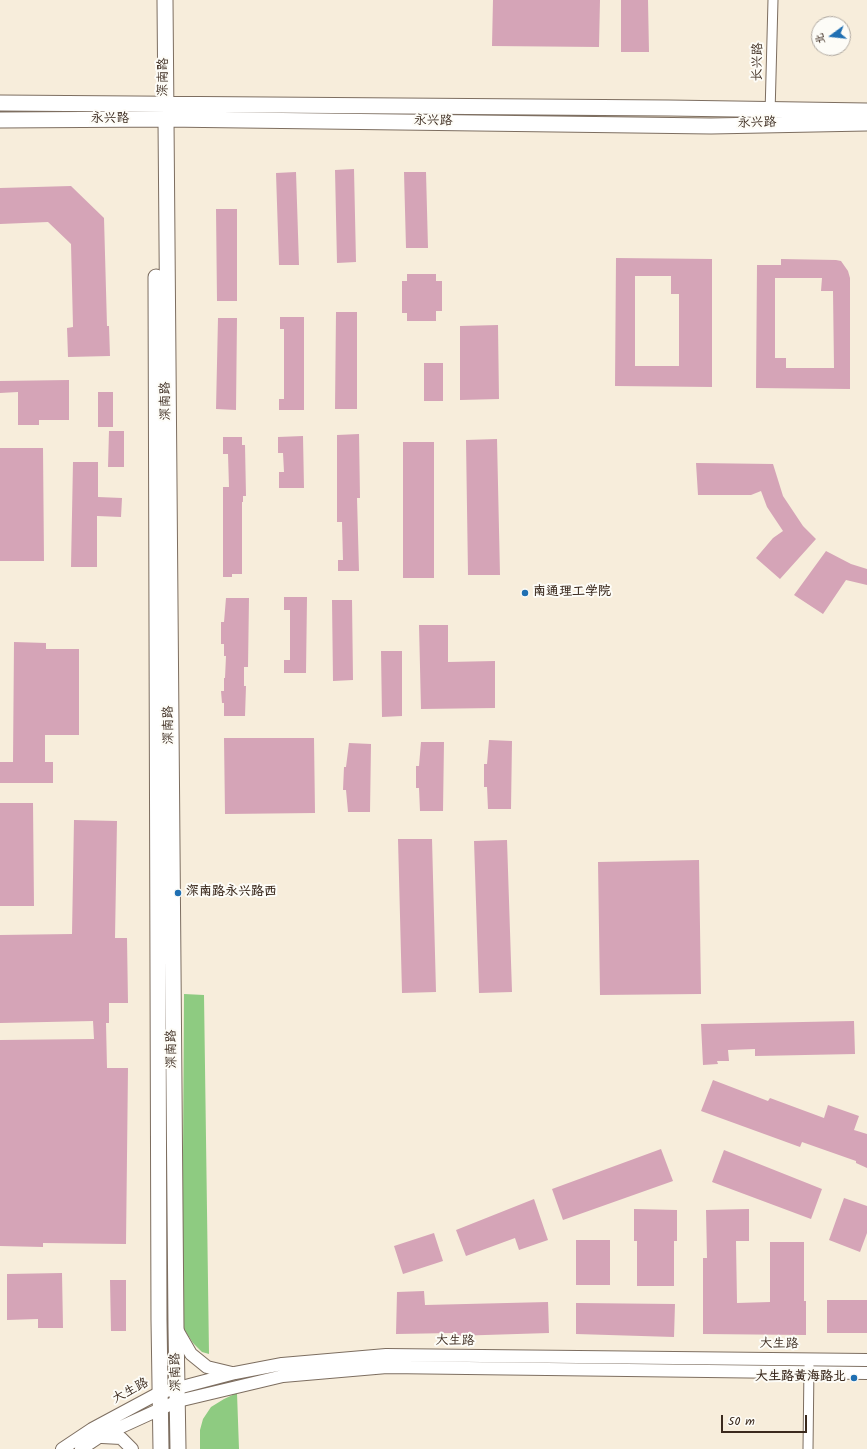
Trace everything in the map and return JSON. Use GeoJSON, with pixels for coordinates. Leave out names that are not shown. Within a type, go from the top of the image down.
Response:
{"type":"FeatureCollection","features":[{"type":"Feature","properties":{"kind":"main road","name":"深南路"},"geometry":{"type":"LineString","coordinates":[[155,0],[160,112],[178,1449]]}},
{"type":"Feature","properties":{"kind":"main road","name":"深南路"},"geometry":{"type":"LineString","coordinates":[[161,1449],[159,1393],[160,112],[165,0]]}},
{"type":"Feature","properties":{"kind":"main road","name":"永兴路"},"geometry":{"type":"LineString","coordinates":[[0,103],[160,112],[711,126],[770,117],[867,111]]}},
{"type":"Feature","properties":{"kind":"main road","name":"永兴路"},"geometry":{"type":"LineString","coordinates":[[0,120],[160,112]]}},
{"type":"Feature","properties":{"kind":"main road","name":"永兴路"},"geometry":{"type":"LineString","coordinates":[[770,117],[867,123]]}},
{"type":"Feature","properties":{"kind":"street","name":"长兴路"},"geometry":{"type":"LineString","coordinates":[[770,117],[773,0]]}},
{"type":"Feature","properties":{"kind":"street"},"geometry":{"type":"LineString","coordinates":[[176,1327],[191,1354],[207,1367],[235,1373]]}},
{"type":"Feature","properties":{"kind":"street","name":"大生路"},"geometry":{"type":"LineString","coordinates":[[81,1449],[99,1437],[160,1408],[178,1394],[235,1373],[282,1364],[386,1355],[867,1360]]}},
{"type":"Feature","properties":{"kind":"street"},"geometry":{"type":"LineString","coordinates":[[808,1449],[810,1359]]}},
{"type":"Feature","properties":{"kind":"street","name":"大生路"},"geometry":{"type":"LineString","coordinates":[[62,1449],[92,1430],[159,1393],[178,1394],[283,1376],[387,1367],[867,1373]]}},
{"type":"Feature","properties":{"kind":"street"},"geometry":{"type":"LineString","coordinates":[[99,1437],[120,1438],[132,1449]]}},
{"type":"Feature","properties":{"kind":"green space"},"geometry":{"type":"Polygon","coordinates":[[[184,994],[204,995],[209,1354],[202,1352],[193,1343],[184,1329],[182,1319],[184,994]]]}},
{"type":"Feature","properties":{"kind":"green space"},"geometry":{"type":"Polygon","coordinates":[[[237,1393],[239,1449],[200,1449],[200,1430],[203,1419],[211,1407],[237,1393]]]}},
{"type":"Feature","properties":{"kind":"building"},"geometry":{"type":"Polygon","coordinates":[[[493,0],[600,0],[599,47],[492,46],[493,0]]]}},
{"type":"Feature","properties":{"kind":"building"},"geometry":{"type":"Polygon","coordinates":[[[621,0],[648,0],[649,52],[621,52],[621,0]]]}},
{"type":"Feature","properties":{"kind":"building"},"geometry":{"type":"Polygon","coordinates":[[[354,169],[356,262],[337,263],[335,170],[354,169]]]}},
{"type":"Feature","properties":{"kind":"building"},"geometry":{"type":"Polygon","coordinates":[[[296,172],[299,265],[279,265],[276,173],[296,172]]]}},
{"type":"Feature","properties":{"kind":"building"},"geometry":{"type":"Polygon","coordinates":[[[404,172],[426,172],[428,248],[406,248],[404,172]]]}},
{"type":"Feature","properties":{"kind":"building"},"geometry":{"type":"Polygon","coordinates":[[[71,186],[104,218],[107,326],[109,326],[110,356],[68,357],[67,328],[73,327],[71,244],[48,222],[0,224],[0,188],[71,186]]]}},
{"type":"Feature","properties":{"kind":"building"},"geometry":{"type":"Polygon","coordinates":[[[216,209],[237,209],[237,301],[217,301],[216,209]]]}},
{"type":"Feature","properties":{"kind":"building"},"geometry":{"type":"Polygon","coordinates":[[[616,258],[712,259],[712,387],[615,386],[616,258]],[[635,276],[635,366],[679,366],[679,294],[671,294],[671,276],[635,276]]]}},
{"type":"Feature","properties":{"kind":"building"},"geometry":{"type":"Polygon","coordinates":[[[781,259],[836,260],[841,261],[848,271],[850,278],[850,389],[756,388],[757,265],[781,265],[781,259]],[[775,278],[775,358],[786,358],[786,368],[834,368],[833,291],[821,291],[822,278],[775,278]]]}},
{"type":"Feature","properties":{"kind":"building"},"geometry":{"type":"Polygon","coordinates":[[[407,274],[436,274],[436,281],[442,281],[442,311],[436,311],[436,321],[407,321],[407,313],[402,313],[402,281],[407,281],[407,274]]]}},
{"type":"Feature","properties":{"kind":"building"},"geometry":{"type":"Polygon","coordinates":[[[336,312],[357,312],[357,409],[335,409],[336,312]]]}},
{"type":"Feature","properties":{"kind":"building"},"geometry":{"type":"Polygon","coordinates":[[[280,317],[304,317],[304,410],[279,410],[279,399],[284,399],[284,329],[280,329],[280,317]]]}},
{"type":"Feature","properties":{"kind":"building"},"geometry":{"type":"Polygon","coordinates":[[[218,318],[237,318],[236,410],[216,409],[218,318]]]}},
{"type":"Feature","properties":{"kind":"building"},"geometry":{"type":"Polygon","coordinates":[[[498,325],[499,399],[460,400],[460,326],[498,325]]]}},
{"type":"Feature","properties":{"kind":"building"},"geometry":{"type":"Polygon","coordinates":[[[424,363],[443,363],[443,401],[424,401],[424,363]]]}},
{"type":"Feature","properties":{"kind":"building"},"geometry":{"type":"Polygon","coordinates":[[[69,380],[69,420],[39,420],[39,425],[18,425],[18,392],[0,393],[0,381],[69,380]]]}},
{"type":"Feature","properties":{"kind":"building"},"geometry":{"type":"Polygon","coordinates":[[[98,392],[113,392],[113,427],[98,427],[98,392]]]}},
{"type":"Feature","properties":{"kind":"building"},"geometry":{"type":"Polygon","coordinates":[[[109,431],[124,431],[124,467],[108,467],[109,431]]]}},
{"type":"Feature","properties":{"kind":"building"},"geometry":{"type":"Polygon","coordinates":[[[359,434],[360,498],[357,498],[359,571],[338,571],[338,560],[343,560],[342,522],[337,522],[337,435],[359,434]]]}},
{"type":"Feature","properties":{"kind":"building"},"geometry":{"type":"Polygon","coordinates":[[[303,436],[304,488],[279,488],[279,472],[284,472],[283,453],[278,453],[278,437],[303,436]]]}},
{"type":"Feature","properties":{"kind":"building"},"geometry":{"type":"Polygon","coordinates":[[[223,437],[242,437],[242,445],[245,445],[246,496],[243,496],[242,502],[242,574],[232,574],[232,577],[223,577],[223,487],[229,487],[228,454],[223,454],[223,437]]]}},
{"type":"Feature","properties":{"kind":"building"},"geometry":{"type":"Polygon","coordinates":[[[497,439],[500,575],[468,575],[466,440],[497,439]]]}},
{"type":"Feature","properties":{"kind":"building"},"geometry":{"type":"Polygon","coordinates":[[[403,442],[434,442],[434,578],[403,578],[403,442]]]}},
{"type":"Feature","properties":{"kind":"building"},"geometry":{"type":"Polygon","coordinates":[[[0,448],[43,448],[44,561],[0,561],[0,448]]]}},
{"type":"Feature","properties":{"kind":"building"},"geometry":{"type":"Polygon","coordinates":[[[73,462],[98,462],[98,497],[122,498],[121,517],[97,516],[97,567],[71,567],[73,462]]]}},
{"type":"Feature","properties":{"kind":"building"},"geometry":{"type":"Polygon","coordinates":[[[696,463],[773,464],[783,496],[803,526],[816,539],[780,579],[756,558],[773,538],[783,531],[767,507],[761,491],[751,495],[698,495],[696,463]]]}},
{"type":"Feature","properties":{"kind":"building"},"geometry":{"type":"Polygon","coordinates":[[[826,551],[851,564],[867,569],[867,585],[846,580],[823,614],[794,595],[826,551]]]}},
{"type":"Feature","properties":{"kind":"building"},"geometry":{"type":"Polygon","coordinates":[[[284,597],[307,597],[306,673],[284,673],[284,660],[290,660],[290,610],[284,610],[284,597]]]}},
{"type":"Feature","properties":{"kind":"building"},"geometry":{"type":"Polygon","coordinates":[[[226,598],[249,598],[248,667],[244,667],[244,686],[246,686],[245,716],[224,716],[224,703],[222,703],[221,691],[224,691],[226,656],[224,656],[224,644],[221,644],[221,622],[224,622],[226,598]]]}},
{"type":"Feature","properties":{"kind":"building"},"geometry":{"type":"Polygon","coordinates":[[[332,600],[352,600],[353,680],[333,681],[332,600]]]}},
{"type":"Feature","properties":{"kind":"building"},"geometry":{"type":"Polygon","coordinates":[[[419,625],[448,625],[448,662],[495,661],[495,708],[421,709],[419,625]]]}},
{"type":"Feature","properties":{"kind":"building"},"geometry":{"type":"Polygon","coordinates":[[[14,642],[46,643],[46,649],[79,649],[79,735],[45,735],[45,762],[53,762],[53,783],[0,783],[0,762],[13,762],[14,642]]]}},
{"type":"Feature","properties":{"kind":"building"},"geometry":{"type":"Polygon","coordinates":[[[381,651],[402,651],[402,716],[382,717],[381,651]]]}},
{"type":"Feature","properties":{"kind":"building"},"geometry":{"type":"Polygon","coordinates":[[[224,738],[314,738],[315,813],[225,814],[224,738]]]}},
{"type":"Feature","properties":{"kind":"building"},"geometry":{"type":"Polygon","coordinates":[[[489,740],[512,741],[511,809],[488,809],[487,787],[484,787],[484,764],[487,764],[489,740]]]}},
{"type":"Feature","properties":{"kind":"building"},"geometry":{"type":"Polygon","coordinates":[[[421,742],[444,742],[443,811],[420,811],[419,788],[416,788],[416,766],[419,766],[421,742]]]}},
{"type":"Feature","properties":{"kind":"building"},"geometry":{"type":"Polygon","coordinates":[[[349,743],[371,744],[370,812],[348,812],[346,790],[343,790],[344,767],[346,767],[349,743]]]}},
{"type":"Feature","properties":{"kind":"building"},"geometry":{"type":"Polygon","coordinates":[[[0,803],[33,803],[34,906],[0,906],[0,803]]]}},
{"type":"Feature","properties":{"kind":"building"},"geometry":{"type":"Polygon","coordinates":[[[74,820],[117,821],[115,938],[127,938],[128,1003],[109,1003],[109,1023],[106,1023],[107,1068],[128,1068],[126,1244],[43,1243],[43,1247],[0,1246],[0,1040],[94,1039],[93,1021],[0,1023],[0,935],[72,934],[74,820]]]}},
{"type":"Feature","properties":{"kind":"building"},"geometry":{"type":"Polygon","coordinates":[[[398,839],[432,839],[436,992],[402,993],[398,839]]]}},
{"type":"Feature","properties":{"kind":"building"},"geometry":{"type":"Polygon","coordinates":[[[507,840],[512,992],[479,993],[474,841],[507,840]]]}},
{"type":"Feature","properties":{"kind":"building"},"geometry":{"type":"Polygon","coordinates":[[[699,860],[701,994],[600,995],[598,862],[699,860]]]}},
{"type":"Feature","properties":{"kind":"building"},"geometry":{"type":"Polygon","coordinates":[[[854,1021],[855,1054],[755,1056],[755,1049],[728,1050],[729,1061],[717,1061],[718,1064],[703,1065],[701,1024],[854,1021]]]}},
{"type":"Feature","properties":{"kind":"building"},"geometry":{"type":"Polygon","coordinates":[[[713,1080],[768,1101],[770,1098],[824,1118],[828,1105],[859,1116],[854,1130],[867,1134],[867,1168],[856,1163],[856,1161],[802,1142],[800,1147],[701,1111],[713,1080]]]}},
{"type":"Feature","properties":{"kind":"building"},"geometry":{"type":"Polygon","coordinates":[[[661,1149],[673,1181],[563,1220],[552,1189],[661,1149]]]}},
{"type":"Feature","properties":{"kind":"building"},"geometry":{"type":"Polygon","coordinates":[[[724,1150],[822,1189],[811,1219],[712,1182],[724,1150]]]}},
{"type":"Feature","properties":{"kind":"building"},"geometry":{"type":"Polygon","coordinates":[[[844,1198],[867,1206],[867,1233],[860,1252],[829,1240],[844,1198]]]}},
{"type":"Feature","properties":{"kind":"building"},"geometry":{"type":"Polygon","coordinates":[[[534,1199],[548,1240],[519,1250],[515,1238],[466,1256],[456,1230],[534,1199]]]}},
{"type":"Feature","properties":{"kind":"building"},"geometry":{"type":"Polygon","coordinates":[[[634,1209],[677,1210],[677,1241],[674,1241],[674,1286],[637,1286],[637,1241],[634,1241],[634,1209]]]}},
{"type":"Feature","properties":{"kind":"building"},"geometry":{"type":"Polygon","coordinates":[[[749,1209],[749,1241],[736,1241],[737,1303],[770,1302],[770,1242],[804,1242],[804,1301],[806,1301],[806,1335],[703,1334],[703,1258],[707,1258],[706,1210],[749,1209]]]}},
{"type":"Feature","properties":{"kind":"building"},"geometry":{"type":"Polygon","coordinates":[[[434,1233],[443,1261],[403,1274],[394,1246],[434,1233]]]}},
{"type":"Feature","properties":{"kind":"building"},"geometry":{"type":"Polygon","coordinates":[[[576,1240],[610,1240],[610,1285],[576,1285],[576,1240]]]}},
{"type":"Feature","properties":{"kind":"building"},"geometry":{"type":"Polygon","coordinates":[[[62,1273],[63,1328],[38,1328],[38,1319],[7,1320],[7,1274],[62,1273]]]}},
{"type":"Feature","properties":{"kind":"building"},"geometry":{"type":"Polygon","coordinates":[[[110,1280],[126,1280],[126,1331],[111,1331],[110,1280]]]}},
{"type":"Feature","properties":{"kind":"building"},"geometry":{"type":"Polygon","coordinates":[[[424,1291],[425,1305],[548,1302],[549,1333],[453,1336],[453,1333],[396,1334],[397,1292],[424,1291]]]}},
{"type":"Feature","properties":{"kind":"building"},"geometry":{"type":"Polygon","coordinates":[[[827,1300],[867,1300],[867,1333],[827,1333],[827,1300]]]}},
{"type":"Feature","properties":{"kind":"building"},"geometry":{"type":"Polygon","coordinates":[[[576,1303],[675,1304],[674,1337],[576,1334],[576,1303]]]}},
{"type":"Feature","properties":{"kind":"place","name":"南通理工学院"},"geometry":{"type":"Point","coordinates":[525,593]}},
{"type":"Feature","properties":{"kind":"place","name":"深南路永兴路西"},"geometry":{"type":"Point","coordinates":[178,893]}},
{"type":"Feature","properties":{"kind":"place","name":"大生路黄海路北"},"geometry":{"type":"Point","coordinates":[854,1378]}}]}
